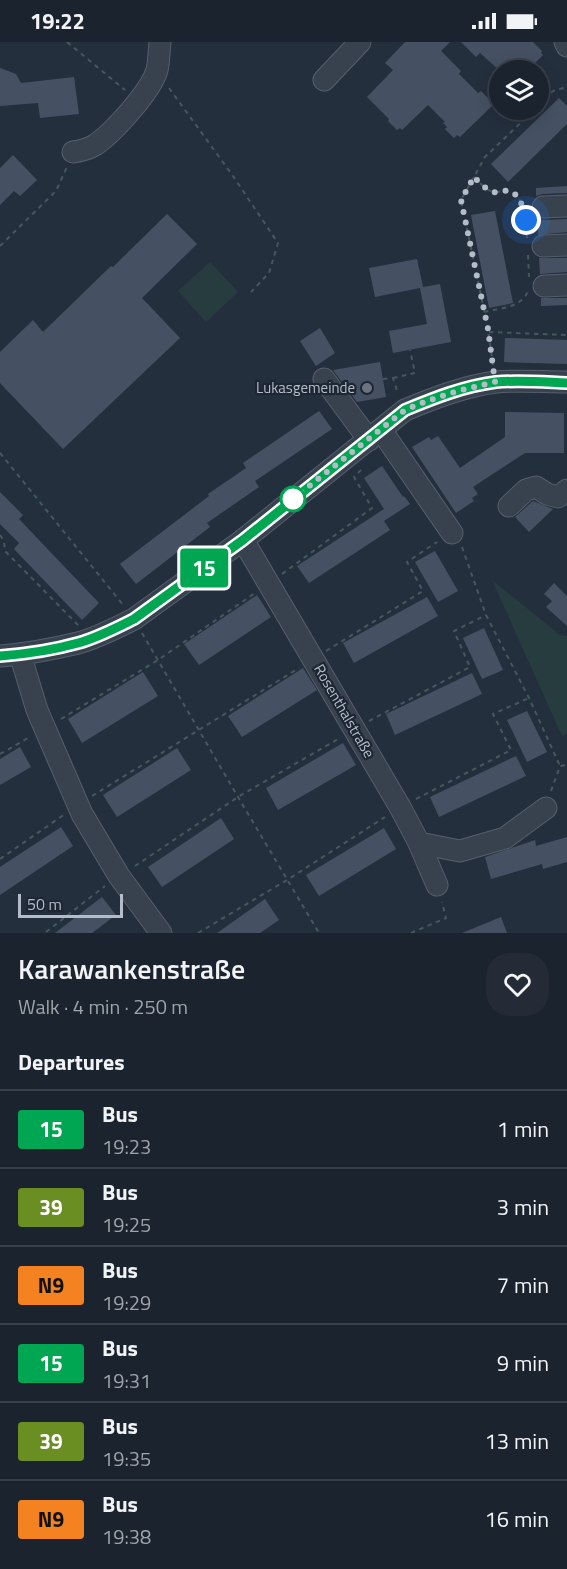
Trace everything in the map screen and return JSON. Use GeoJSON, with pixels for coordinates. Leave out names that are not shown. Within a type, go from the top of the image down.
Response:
{"type":"FeatureCollection","features":[{"type":"Feature","properties":{"kind":"street"},"geometry":{"type":"LineString","coordinates":[[73,152],[95,145],[139,101],[149,88],[156,71],[160,42]]}},
{"type":"Feature","properties":{"kind":"street"},"geometry":{"type":"LineString","coordinates":[[324,80],[360,42]]}},
{"type":"Feature","properties":{"kind":"street"},"geometry":{"type":"LineString","coordinates":[[543,207],[567,206]]}},
{"type":"Feature","properties":{"kind":"street"},"geometry":{"type":"LineString","coordinates":[[533,247],[567,245]]}},
{"type":"Feature","properties":{"kind":"street"},"geometry":{"type":"LineString","coordinates":[[544,286],[567,285]]}},
{"type":"Feature","properties":{"kind":"street"},"geometry":{"type":"LineString","coordinates":[[324,379],[375,435],[452,533]]}},
{"type":"Feature","properties":{"kind":"street"},"geometry":{"type":"LineString","coordinates":[[156,931],[119,876],[78,805],[37,710],[10,655],[80,642],[134,619],[243,540],[405,410],[465,388],[495,382],[567,382]]}},
{"type":"Feature","properties":{"kind":"street"},"geometry":{"type":"LineString","coordinates":[[509,506],[526,490],[536,487],[547,494],[558,497],[567,490]]}},
{"type":"Feature","properties":{"kind":"street","name":"Rosenthalstraße"},"geometry":{"type":"LineString","coordinates":[[243,540],[400,807],[437,885]]}},
{"type":"Feature","properties":{"kind":"street"},"geometry":{"type":"LineString","coordinates":[[419,843],[460,851],[505,838],[546,808]]}},
{"type":"Feature","properties":{"kind":"path"},"geometry":{"type":"LineString","coordinates":[[67,42],[139,101]]}},
{"type":"Feature","properties":{"kind":"path"},"geometry":{"type":"LineString","coordinates":[[156,71],[233,176],[278,243],[269,273],[250,292]]}},
{"type":"Feature","properties":{"kind":"path"},"geometry":{"type":"LineString","coordinates":[[549,95],[553,91],[567,87]]}},
{"type":"Feature","properties":{"kind":"path"},"geometry":{"type":"LineString","coordinates":[[495,382],[488,332],[461,200],[485,157],[524,120]]}},
{"type":"Feature","properties":{"kind":"path"},"geometry":{"type":"LineString","coordinates":[[0,246],[56,191],[73,152]]}},
{"type":"Feature","properties":{"kind":"path"},"geometry":{"type":"LineString","coordinates":[[474,177],[493,192],[513,193],[524,210],[533,247],[530,286],[526,296],[517,305],[484,312]]}},
{"type":"Feature","properties":{"kind":"path"},"geometry":{"type":"LineString","coordinates":[[488,332],[567,335]]}},
{"type":"Feature","properties":{"kind":"path"},"geometry":{"type":"LineString","coordinates":[[383,380],[415,373],[410,350]]}},
{"type":"Feature","properties":{"kind":"path"},"geometry":{"type":"LineString","coordinates":[[393,378],[405,410]]}},
{"type":"Feature","properties":{"kind":"path"},"geometry":{"type":"LineString","coordinates":[[0,453],[134,619],[319,933]]}},
{"type":"Feature","properties":{"kind":"path"},"geometry":{"type":"LineString","coordinates":[[0,754],[158,660],[372,508],[354,477],[368,463]]}},
{"type":"Feature","properties":{"kind":"path"},"geometry":{"type":"LineString","coordinates":[[0,859],[78,805],[423,591],[407,561],[452,533],[464,550],[486,615],[529,698],[560,766],[546,808]]}},
{"type":"Feature","properties":{"kind":"path"},"geometry":{"type":"LineString","coordinates":[[0,535],[5,551],[90,638]]}},
{"type":"Feature","properties":{"kind":"path"},"geometry":{"type":"LineString","coordinates":[[45,932],[119,876],[238,797],[354,729],[470,667],[454,631],[486,615]]}},
{"type":"Feature","properties":{"kind":"path"},"geometry":{"type":"LineString","coordinates":[[198,933],[287,880],[400,807],[511,750],[493,714],[529,698]]}},
{"type":"Feature","properties":{"kind":"path"},"geometry":{"type":"LineString","coordinates":[[560,766],[567,765]]}},
{"type":"Feature","properties":{"kind":"path"},"geometry":{"type":"LineString","coordinates":[[411,933],[446,918],[437,885]]}},
{"type":"Feature","properties":{"kind":"green space"},"geometry":{"type":"Polygon","coordinates":[[[210,262],[238,292],[206,322],[178,291],[210,262]]]}},
{"type":"Feature","properties":{"kind":"green space"},"geometry":{"type":"Polygon","coordinates":[[[492,580],[560,635],[567,636],[567,734],[562,736],[492,580]]]}},
{"type":"Feature","properties":{"kind":"building"},"geometry":{"type":"Polygon","coordinates":[[[405,42],[450,42],[441,51],[478,93],[481,91],[489,99],[489,109],[460,137],[457,135],[454,138],[445,129],[447,127],[443,123],[445,122],[428,105],[402,130],[400,128],[397,130],[367,97],[393,70],[385,63],[405,42]]]}},
{"type":"Feature","properties":{"kind":"building"},"geometry":{"type":"Polygon","coordinates":[[[461,42],[533,42],[543,55],[538,60],[489,61],[480,53],[476,57],[461,42]]]}},
{"type":"Feature","properties":{"kind":"building"},"geometry":{"type":"Polygon","coordinates":[[[0,68],[16,74],[21,83],[74,77],[79,114],[40,118],[38,103],[0,106],[0,68]]]}},
{"type":"Feature","properties":{"kind":"building"},"geometry":{"type":"Polygon","coordinates":[[[559,98],[567,106],[567,124],[508,182],[491,164],[536,120],[549,120],[549,108],[559,98]]]}},
{"type":"Feature","properties":{"kind":"building"},"geometry":{"type":"Polygon","coordinates":[[[13,155],[37,180],[20,196],[14,191],[0,205],[0,168],[13,155]]]}},
{"type":"Feature","properties":{"kind":"building"},"geometry":{"type":"Polygon","coordinates":[[[567,186],[567,193],[536,196],[536,188],[567,186]]]}},
{"type":"Feature","properties":{"kind":"building"},"geometry":{"type":"Polygon","coordinates":[[[495,211],[513,303],[489,308],[471,215],[495,211]]]}},
{"type":"Feature","properties":{"kind":"building"},"geometry":{"type":"Polygon","coordinates":[[[167,214],[197,244],[142,298],[180,338],[63,449],[0,383],[0,352],[33,320],[43,332],[167,214]]]}},
{"type":"Feature","properties":{"kind":"building"},"geometry":{"type":"Polygon","coordinates":[[[537,218],[567,219],[567,232],[538,235],[537,218]]]}},
{"type":"Feature","properties":{"kind":"building"},"geometry":{"type":"Polygon","coordinates":[[[539,258],[567,258],[567,272],[540,274],[539,258]]]}},
{"type":"Feature","properties":{"kind":"building"},"geometry":{"type":"Polygon","coordinates":[[[417,259],[423,287],[440,284],[451,342],[393,353],[389,331],[427,324],[420,288],[375,297],[369,268],[417,259]]]}},
{"type":"Feature","properties":{"kind":"building"},"geometry":{"type":"Polygon","coordinates":[[[541,298],[567,298],[567,305],[541,306],[541,298]]]}},
{"type":"Feature","properties":{"kind":"building"},"geometry":{"type":"Polygon","coordinates":[[[320,328],[335,353],[316,366],[300,341],[320,328]]]}},
{"type":"Feature","properties":{"kind":"building"},"geometry":{"type":"Polygon","coordinates":[[[505,338],[567,340],[567,364],[504,362],[505,338]]]}},
{"type":"Feature","properties":{"kind":"building","name":"Lukasgemeinde"},"geometry":{"type":"Polygon","coordinates":[[[380,362],[386,397],[357,402],[350,393],[348,380],[341,381],[333,370],[380,362]]]}},
{"type":"Feature","properties":{"kind":"building"},"geometry":{"type":"Polygon","coordinates":[[[319,411],[332,429],[255,481],[259,487],[207,523],[210,527],[136,584],[120,564],[209,496],[208,494],[246,468],[243,463],[319,411]]]}},
{"type":"Feature","properties":{"kind":"building"},"geometry":{"type":"Polygon","coordinates":[[[505,412],[564,413],[564,453],[525,453],[473,487],[478,494],[472,498],[474,501],[456,513],[412,447],[429,437],[431,440],[438,436],[460,468],[505,437],[505,412]]]}},
{"type":"Feature","properties":{"kind":"building"},"geometry":{"type":"Polygon","coordinates":[[[382,466],[410,504],[384,521],[390,530],[309,583],[297,566],[384,509],[364,478],[382,466]]]}},
{"type":"Feature","properties":{"kind":"building"},"geometry":{"type":"Polygon","coordinates":[[[0,492],[23,515],[19,519],[99,603],[82,620],[14,549],[19,543],[0,524],[0,492]]]}},
{"type":"Feature","properties":{"kind":"building"},"geometry":{"type":"Polygon","coordinates":[[[533,501],[553,509],[529,532],[515,517],[533,501]]]}},
{"type":"Feature","properties":{"kind":"building"},"geometry":{"type":"Polygon","coordinates":[[[435,551],[458,591],[438,602],[415,562],[435,551]]]}},
{"type":"Feature","properties":{"kind":"building"},"geometry":{"type":"Polygon","coordinates":[[[554,583],[567,596],[567,626],[546,607],[552,601],[544,594],[554,583]]]}},
{"type":"Feature","properties":{"kind":"building"},"geometry":{"type":"Polygon","coordinates":[[[257,595],[271,617],[199,665],[184,644],[257,595]]]}},
{"type":"Feature","properties":{"kind":"building"},"geometry":{"type":"Polygon","coordinates":[[[427,597],[438,616],[354,663],[343,643],[427,597]]]}},
{"type":"Feature","properties":{"kind":"building"},"geometry":{"type":"Polygon","coordinates":[[[484,628],[503,670],[482,679],[463,638],[484,628]]]}},
{"type":"Feature","properties":{"kind":"building"},"geometry":{"type":"Polygon","coordinates":[[[303,668],[317,690],[242,737],[228,716],[303,668]]]}},
{"type":"Feature","properties":{"kind":"building"},"geometry":{"type":"Polygon","coordinates":[[[143,672],[158,696],[82,743],[68,719],[143,672]]]}},
{"type":"Feature","properties":{"kind":"building"},"geometry":{"type":"Polygon","coordinates":[[[472,673],[482,694],[395,735],[386,714],[472,673]]]}},
{"type":"Feature","properties":{"kind":"building"},"geometry":{"type":"Polygon","coordinates":[[[527,711],[547,752],[527,762],[507,720],[527,711]]]}},
{"type":"Feature","properties":{"kind":"building"},"geometry":{"type":"Polygon","coordinates":[[[343,743],[356,765],[278,810],[266,788],[343,743]]]}},
{"type":"Feature","properties":{"kind":"building"},"geometry":{"type":"Polygon","coordinates":[[[20,747],[31,767],[0,785],[0,759],[20,747]]]}},
{"type":"Feature","properties":{"kind":"building"},"geometry":{"type":"Polygon","coordinates":[[[177,748],[191,770],[117,817],[103,795],[177,748]]]}},
{"type":"Feature","properties":{"kind":"building"},"geometry":{"type":"Polygon","coordinates":[[[516,756],[526,776],[439,817],[430,797],[516,756]]]}},
{"type":"Feature","properties":{"kind":"building"},"geometry":{"type":"Polygon","coordinates":[[[221,818],[234,839],[162,887],[148,867],[221,818]]]}},
{"type":"Feature","properties":{"kind":"building"},"geometry":{"type":"Polygon","coordinates":[[[61,827],[73,846],[0,895],[0,867],[61,827]]]}},
{"type":"Feature","properties":{"kind":"building"},"geometry":{"type":"Polygon","coordinates":[[[384,828],[396,849],[319,896],[306,875],[384,828]]]}},
{"type":"Feature","properties":{"kind":"building"},"geometry":{"type":"Polygon","coordinates":[[[567,837],[567,862],[543,869],[542,864],[491,879],[485,857],[535,840],[536,846],[567,837]]]}},
{"type":"Feature","properties":{"kind":"building"},"geometry":{"type":"Polygon","coordinates":[[[102,897],[116,915],[92,933],[55,933],[102,897]]]}},
{"type":"Feature","properties":{"kind":"building"},"geometry":{"type":"Polygon","coordinates":[[[265,899],[279,920],[260,933],[217,933],[265,899]]]}},
{"type":"Feature","properties":{"kind":"building"},"geometry":{"type":"Polygon","coordinates":[[[501,917],[507,933],[462,933],[501,917]]]}},
{"type":"Feature","properties":{"kind":"bus line","name":"15"},"geometry":{"type":"LineString","coordinates":[[0,656],[80,642],[134,619],[243,540],[405,410],[465,388],[495,382],[567,383]]}},
{"type":"Feature","properties":{"kind":"place","name":"Lukasgemeinde"},"geometry":{"type":"Point","coordinates":[367,388]}},
{"type":"Feature","properties":{"kind":"route"},"geometry":{"type":"LineString","coordinates":[[293,499],[405,410],[465,388],[495,382],[488,329],[461,200],[474,177],[493,192],[513,193],[524,210],[526,220]]}}]}
